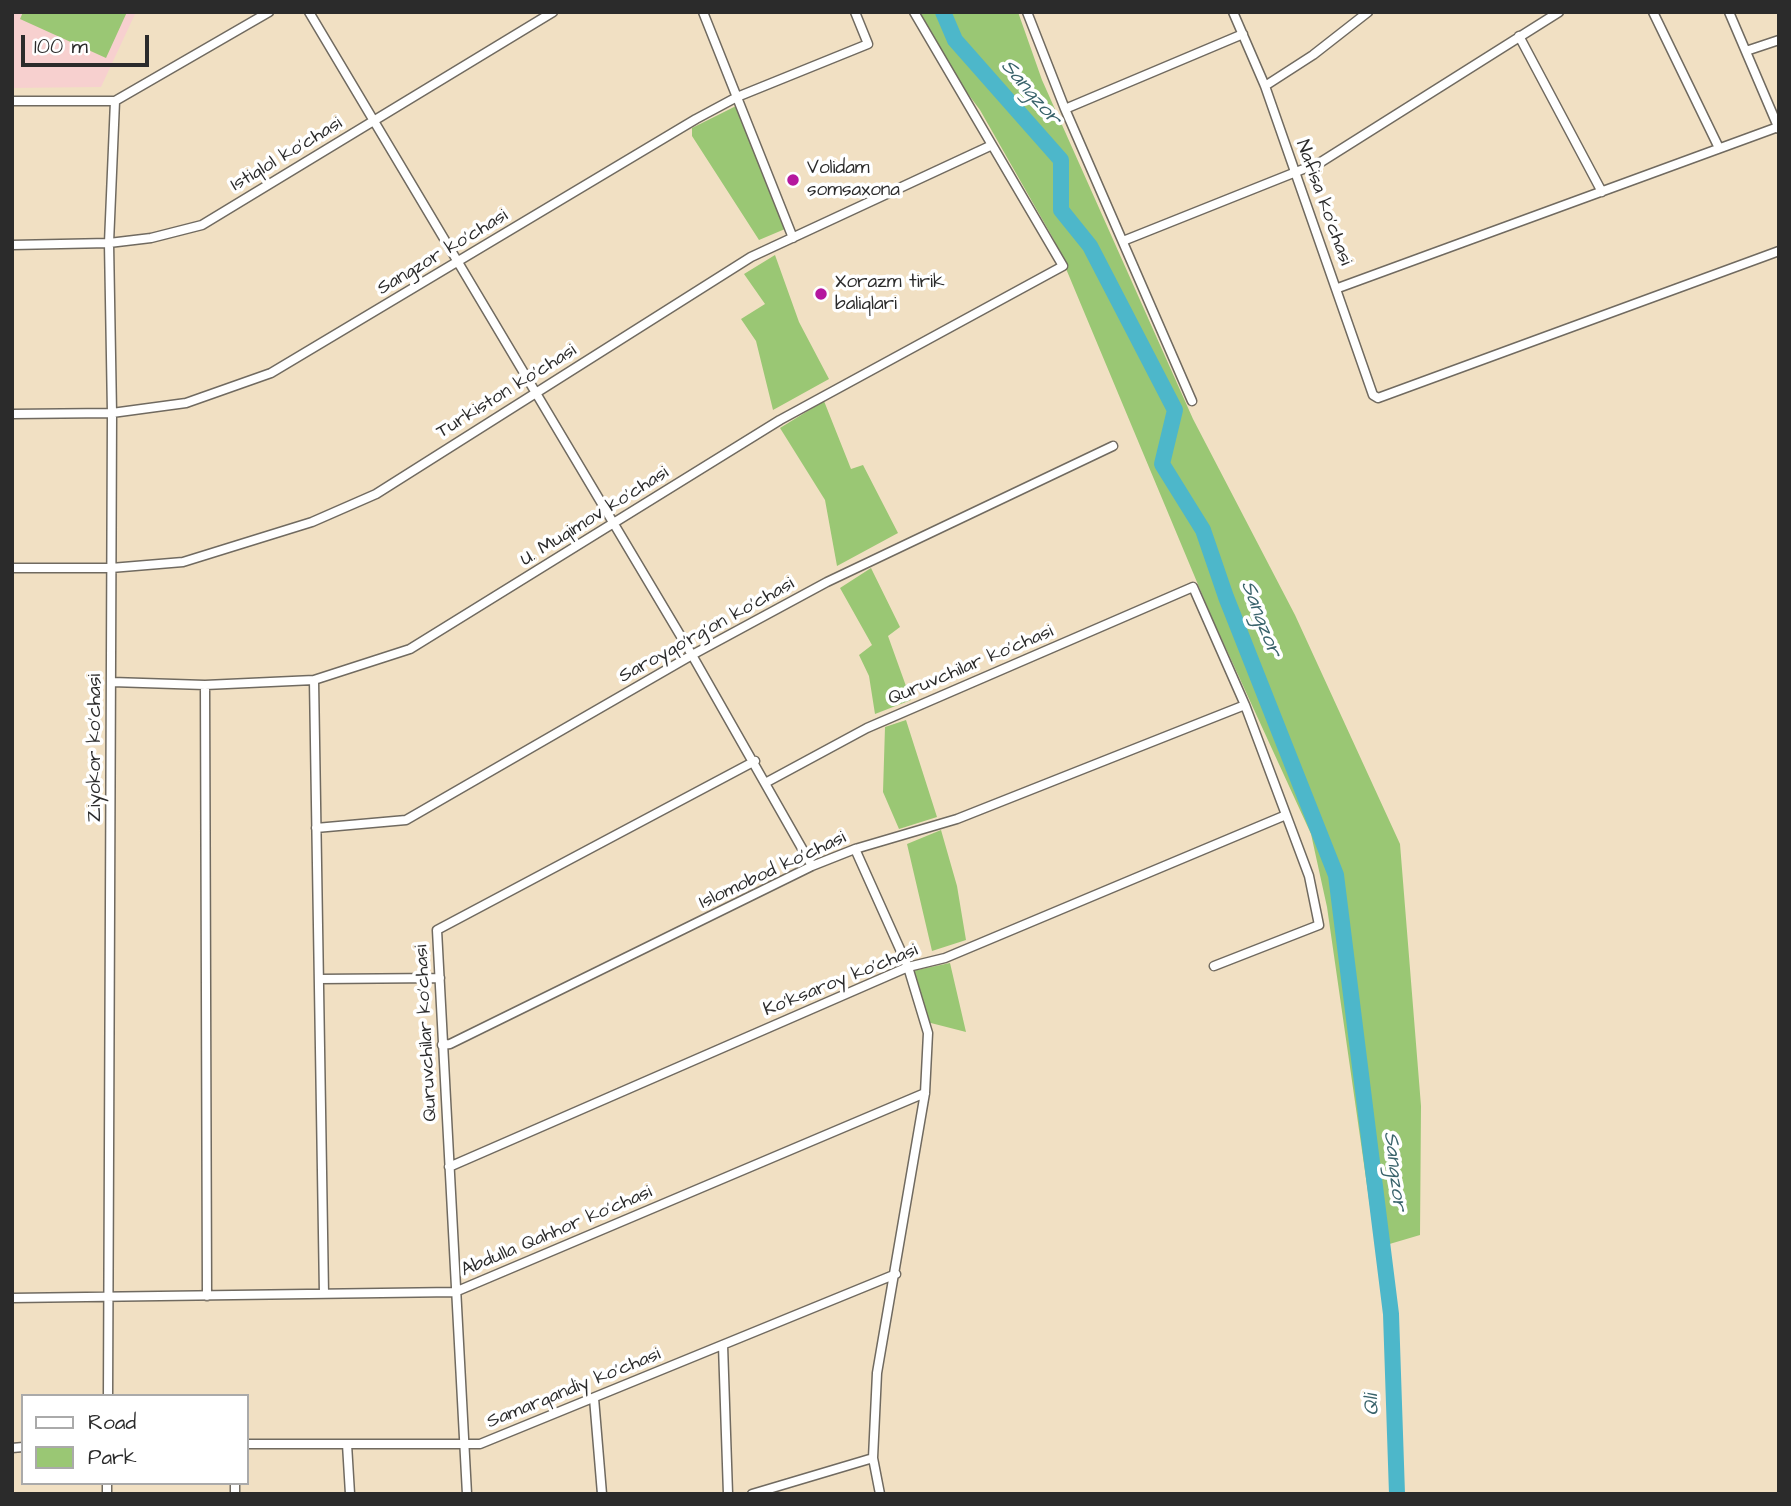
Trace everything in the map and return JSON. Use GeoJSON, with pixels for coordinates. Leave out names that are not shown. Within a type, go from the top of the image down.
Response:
{"type":"FeatureCollection","features":[{"type":"Feature","properties":{"kind":"street"},"geometry":{"type":"LineString","coordinates":[[12,101],[115,100],[269,12]]}},
{"type":"Feature","properties":{"kind":"street"},"geometry":{"type":"LineString","coordinates":[[309,12],[612,525],[755,761],[812,866]]}},
{"type":"Feature","properties":{"kind":"street","name":"Istiqlol ko'chasi"},"geometry":{"type":"LineString","coordinates":[[12,245],[109,243],[151,238],[202,225],[552,12]]}},
{"type":"Feature","properties":{"kind":"street"},"geometry":{"type":"LineString","coordinates":[[703,12],[793,238]]}},
{"type":"Feature","properties":{"kind":"street","name":"Sangzor ko'chasi"},"geometry":{"type":"LineString","coordinates":[[12,414],[113,413],[186,403],[271,373],[737,97],[868,44],[855,12]]}},
{"type":"Feature","properties":{"kind":"street"},"geometry":{"type":"LineString","coordinates":[[914,12],[990,146]]}},
{"type":"Feature","properties":{"kind":"street"},"geometry":{"type":"LineString","coordinates":[[1027,12],[1065,109],[1192,401]]}},
{"type":"Feature","properties":{"kind":"street","name":"Nafisa ko'chasi"},"geometry":{"type":"LineString","coordinates":[[1233,12],[1265,86],[1293,171],[1338,288],[1373,395],[1378,398],[1779,251]]}},
{"type":"Feature","properties":{"kind":"street"},"geometry":{"type":"LineString","coordinates":[[1265,86],[1313,55],[1368,12]]}},
{"type":"Feature","properties":{"kind":"street"},"geometry":{"type":"LineString","coordinates":[[1123,241],[1321,162],[1559,12]]}},
{"type":"Feature","properties":{"kind":"street"},"geometry":{"type":"LineString","coordinates":[[1653,12],[1719,149]]}},
{"type":"Feature","properties":{"kind":"street"},"geometry":{"type":"LineString","coordinates":[[1338,288],[1778,128],[1729,12]]}},
{"type":"Feature","properties":{"kind":"street"},"geometry":{"type":"LineString","coordinates":[[1065,109],[1243,34]]}},
{"type":"Feature","properties":{"kind":"street"},"geometry":{"type":"LineString","coordinates":[[1519,36],[1602,192]]}},
{"type":"Feature","properties":{"kind":"street"},"geometry":{"type":"LineString","coordinates":[[1746,51],[1779,40]]}},
{"type":"Feature","properties":{"kind":"street","name":"Ziyokor ko'chasi"},"geometry":{"type":"LineString","coordinates":[[108,1394],[113,413],[109,243],[115,100]]}},
{"type":"Feature","properties":{"kind":"street","name":"Turkiston ko'chasi"},"geometry":{"type":"LineString","coordinates":[[12,568],[111,568],[183,562],[312,522],[376,494],[751,257],[990,146]]}},
{"type":"Feature","properties":{"kind":"street","name":"U. Muqimov ko'chasi"},"geometry":{"type":"LineString","coordinates":[[112,682],[205,685],[314,680],[410,649],[780,420],[1063,266],[990,146]]}},
{"type":"Feature","properties":{"kind":"street","name":"Saroyqo'rg'on ko'chasi"},"geometry":{"type":"LineString","coordinates":[[316,828],[406,820],[692,655],[827,582],[1113,446]]}},
{"type":"Feature","properties":{"kind":"street","name":"Quruvchilar ko'chasi"},"geometry":{"type":"LineString","coordinates":[[767,782],[867,728],[1193,587],[1245,705]]}},
{"type":"Feature","properties":{"kind":"street"},"geometry":{"type":"LineString","coordinates":[[314,680],[324,1294]]}},
{"type":"Feature","properties":{"kind":"street"},"geometry":{"type":"LineString","coordinates":[[205,685],[207,1296]]}},
{"type":"Feature","properties":{"kind":"street"},"geometry":{"type":"LineString","coordinates":[[1214,966],[1319,925],[1310,876],[1245,705]]}},
{"type":"Feature","properties":{"kind":"street","name":"Islomobod ko'chasi"},"geometry":{"type":"LineString","coordinates":[[442,1045],[450,1044],[812,866],[855,849],[957,819],[1245,705]]}},
{"type":"Feature","properties":{"kind":"street","name":"Quruvchilar ko'chasi"},"geometry":{"type":"LineString","coordinates":[[467,1494],[437,930],[755,761]]}},
{"type":"Feature","properties":{"kind":"street","name":"Ko'ksaroy ko'chasi"},"geometry":{"type":"LineString","coordinates":[[449,1167],[908,967],[945,958],[1286,815]]}},
{"type":"Feature","properties":{"kind":"street"},"geometry":{"type":"LineString","coordinates":[[855,849],[908,967],[928,1033],[925,1093],[877,1373],[873,1458],[880,1494]]}},
{"type":"Feature","properties":{"kind":"street"},"geometry":{"type":"LineString","coordinates":[[319,979],[440,978]]}},
{"type":"Feature","properties":{"kind":"street","name":"Abdulla Qahhor ko'chasi"},"geometry":{"type":"LineString","coordinates":[[12,1298],[455,1292],[925,1093]]}},
{"type":"Feature","properties":{"kind":"street","name":"Samarqandiy ko'chasi"},"geometry":{"type":"LineString","coordinates":[[248,1444],[480,1444],[896,1274]]}},
{"type":"Feature","properties":{"kind":"street"},"geometry":{"type":"LineString","coordinates":[[723,1345],[728,1494]]}},
{"type":"Feature","properties":{"kind":"street"},"geometry":{"type":"LineString","coordinates":[[594,1398],[602,1494]]}},
{"type":"Feature","properties":{"kind":"street"},"geometry":{"type":"LineString","coordinates":[[347,1444],[350,1494]]}},
{"type":"Feature","properties":{"kind":"street"},"geometry":{"type":"LineString","coordinates":[[751,1494],[873,1458]]}},
{"type":"Feature","properties":{"kind":"shaded area"},"geometry":{"type":"Polygon","coordinates":[[[12,12],[136,12],[101,87],[12,88],[12,12]]]}},
{"type":"Feature","properties":{"kind":"green space"},"geometry":{"type":"Polygon","coordinates":[[[23,12],[127,12],[106,58],[20,19],[23,12]]]}},
{"type":"Feature","properties":{"kind":"green space"},"geometry":{"type":"Polygon","coordinates":[[[920,12],[1018,12],[1042,80],[1193,419],[1295,615],[1400,844],[1421,1106],[1420,1235],[1376,1248],[1327,907],[1311,834],[1212,618],[1054,240],[980,110],[953,74],[920,12]]]}},
{"type":"Feature","properties":{"kind":"green space"},"geometry":{"type":"Polygon","coordinates":[[[736,106],[785,229],[759,240],[692,136],[692,128],[736,106]]]}},
{"type":"Feature","properties":{"kind":"green space"},"geometry":{"type":"Polygon","coordinates":[[[775,255],[799,322],[829,379],[773,410],[756,341],[741,319],[765,304],[744,274],[775,255]]]}},
{"type":"Feature","properties":{"kind":"green space"},"geometry":{"type":"Polygon","coordinates":[[[824,401],[851,469],[863,465],[898,533],[837,566],[825,500],[780,428],[824,401]]]}},
{"type":"Feature","properties":{"kind":"green space"},"geometry":{"type":"Polygon","coordinates":[[[871,568],[900,627],[888,636],[911,700],[875,714],[869,676],[859,655],[872,645],[840,588],[871,568]]]}},
{"type":"Feature","properties":{"kind":"green space"},"geometry":{"type":"Polygon","coordinates":[[[906,720],[937,817],[899,829],[883,792],[885,727],[906,720]]]}},
{"type":"Feature","properties":{"kind":"green space"},"geometry":{"type":"Polygon","coordinates":[[[941,830],[957,886],[966,940],[932,951],[907,844],[941,830]]]}},
{"type":"Feature","properties":{"kind":"green space"},"geometry":{"type":"Polygon","coordinates":[[[950,963],[966,1032],[927,1022],[912,971],[950,963]]]}},
{"type":"Feature","properties":{"kind":"waterway","name":"Sangzor"},"geometry":{"type":"LineString","coordinates":[[943,12],[955,40],[1061,160],[1061,210],[1090,246],[1175,410],[1162,464],[1203,530],[1226,597],[1336,875],[1391,1314],[1397,1494]]}},
{"type":"Feature","properties":{"kind":"place","name":"Volidam somsaxona"},"geometry":{"type":"Point","coordinates":[793,180]}},
{"type":"Feature","properties":{"kind":"place","name":"Xorazm tirik baliqlari"},"geometry":{"type":"Point","coordinates":[821,294]}},
{"type":"Feature","properties":{"kind":"water label","name":"Qli"},"geometry":{"type":"Point","coordinates":[1373,1405]}}]}
